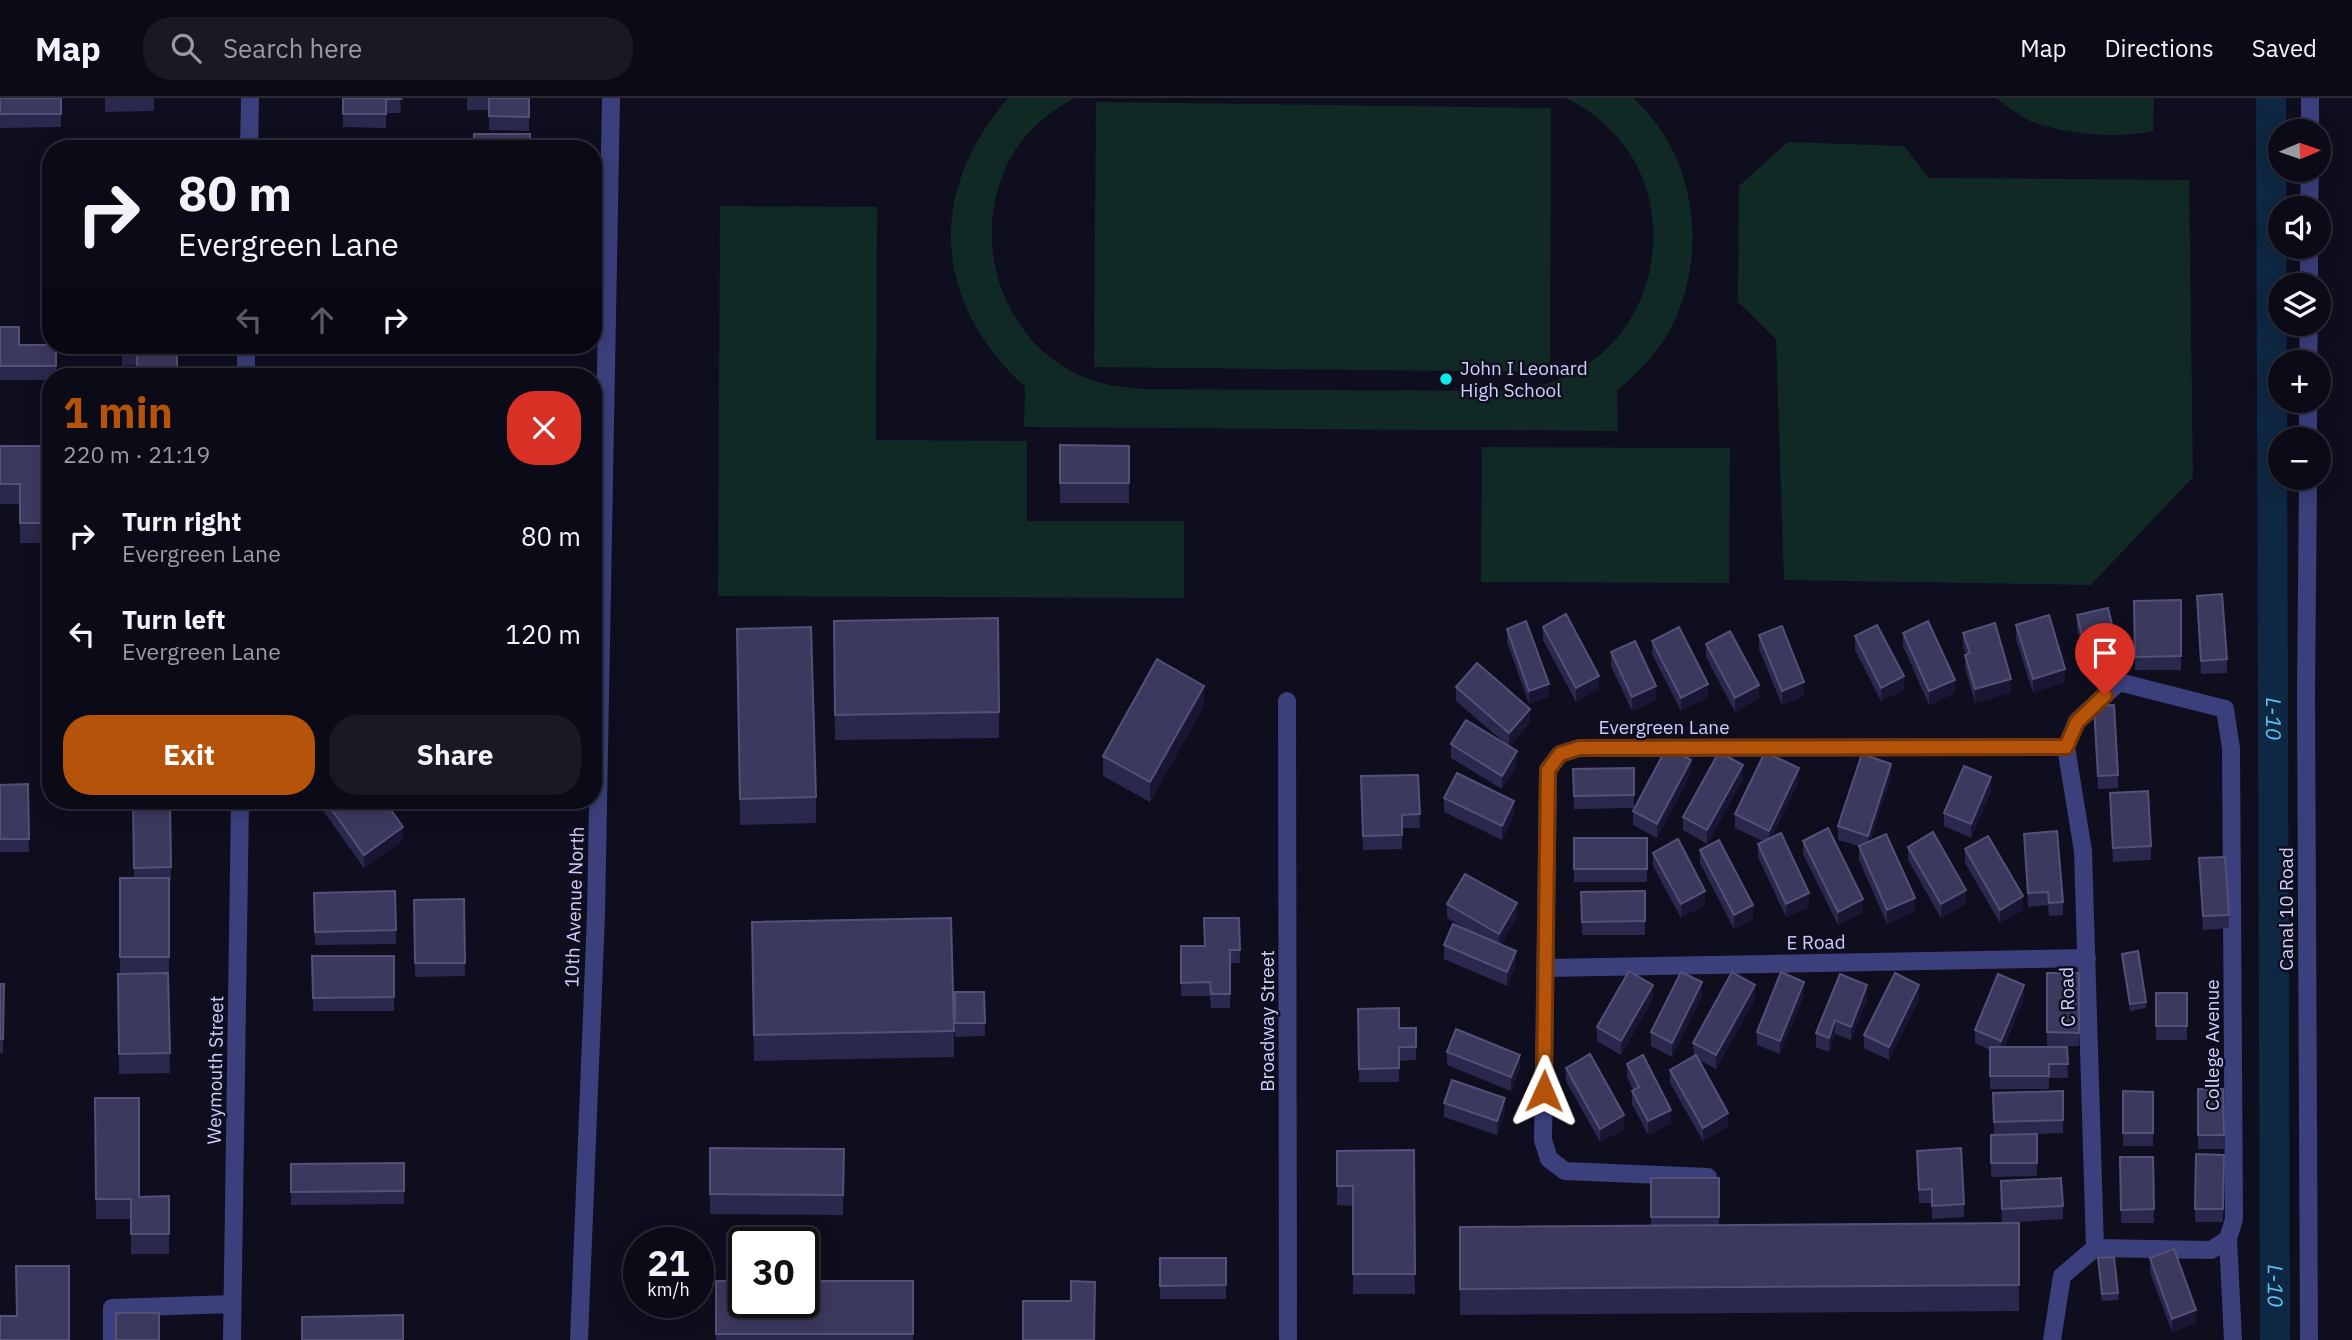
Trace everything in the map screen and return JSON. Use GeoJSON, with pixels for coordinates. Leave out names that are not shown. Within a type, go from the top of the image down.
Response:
{"type":"FeatureCollection","features":[{"type":"Feature","properties":{"kind":"street"},"geometry":{"type":"LineString","coordinates":[[249,140],[250,98]]}},
{"type":"Feature","properties":{"kind":"street","name":"10th Avenue North"},"geometry":{"type":"LineString","coordinates":[[602,580],[611,98]]}},
{"type":"Feature","properties":{"kind":"street"},"geometry":{"type":"LineString","coordinates":[[2310,98],[2310,119]]}},
{"type":"Feature","properties":{"kind":"street","name":"Canal 10 Road"},"geometry":{"type":"LineString","coordinates":[[2308,490],[2306,694],[2309,1340]]}},
{"type":"Feature","properties":{"kind":"street","name":"College Avenue"},"geometry":{"type":"LineString","coordinates":[[2066,747],[2077,722],[2119,682],[2225,709],[2231,748],[2234,1219],[2228,1239],[2232,1340]]}},
{"type":"Feature","properties":{"kind":"street","name":"Broadway Street"},"geometry":{"type":"LineString","coordinates":[[1287,701],[1288,1340]]}},
{"type":"Feature","properties":{"kind":"street","name":"C Road"},"geometry":{"type":"LineString","coordinates":[[2066,747],[2084,851],[2095,1248]]}},
{"type":"Feature","properties":{"kind":"street","name":"Evergreen Lane"},"geometry":{"type":"LineString","coordinates":[[1708,1177],[1565,1171],[1549,1158],[1543,1140],[1548,770],[1560,754],[1579,748],[2066,747]]}},
{"type":"Feature","properties":{"kind":"street","name":"Weymouth Street"},"geometry":{"type":"LineString","coordinates":[[232,1340],[240,809]]}},
{"type":"Feature","properties":{"kind":"street","name":"10th Avenue North"},"geometry":{"type":"LineString","coordinates":[[579,1340],[598,809]]}},
{"type":"Feature","properties":{"kind":"street","name":"E Road"},"geometry":{"type":"LineString","coordinates":[[1545,968],[2087,958]]}},
{"type":"Feature","properties":{"kind":"street"},"geometry":{"type":"LineString","coordinates":[[2052,1340],[2062,1276],[2095,1248],[2211,1250],[2228,1239]]}},
{"type":"Feature","properties":{"kind":"street"},"geometry":{"type":"LineString","coordinates":[[112,1340],[112,1308],[232,1304]]}},
{"type":"Feature","properties":{"kind":"green space"},"geometry":{"type":"Polygon","coordinates":[[[1008,98],[1074,98],[1035,126],[1019,144],[1007,165],[996,197],[992,229],[994,261],[1003,293],[1018,321],[1038,346],[1063,366],[1100,383],[1142,389],[1500,391],[1551,382],[1595,359],[1618,337],[1635,310],[1647,281],[1653,249],[1652,218],[1645,186],[1626,148],[1594,115],[1565,98],[1633,98],[1654,121],[1671,147],[1683,175],[1693,236],[1684,297],[1661,344],[1617,391],[1618,431],[1024,427],[1025,387],[994,354],[972,319],[958,283],[951,246],[953,209],[963,171],[981,134],[1008,98]]]}},
{"type":"Feature","properties":{"kind":"green space"},"geometry":{"type":"Polygon","coordinates":[[[1996,98],[2154,98],[2153,131],[2107,135],[2058,129],[2028,120],[1996,98]]]}},
{"type":"Feature","properties":{"kind":"green space"},"geometry":{"type":"Polygon","coordinates":[[[1096,102],[1551,108],[1550,372],[1094,367],[1096,102]]]}},
{"type":"Feature","properties":{"kind":"green space"},"geometry":{"type":"Polygon","coordinates":[[[1788,142],[1904,146],[1929,178],[2189,180],[2193,477],[2091,585],[1784,580],[1776,339],[1738,302],[1739,186],[1788,142]]]}},
{"type":"Feature","properties":{"kind":"green space"},"geometry":{"type":"Polygon","coordinates":[[[720,206],[877,207],[876,440],[1027,441],[1027,521],[1184,521],[1184,598],[718,596],[720,206]]]}},
{"type":"Feature","properties":{"kind":"green space"},"geometry":{"type":"Polygon","coordinates":[[[1482,447],[1730,448],[1729,583],[1481,582],[1482,447]]]}},
{"type":"Feature","properties":{"kind":"building"},"geometry":{"type":"Polygon","coordinates":[[[0,98],[61,98],[61,114],[0,114],[0,98]]]}},
{"type":"Feature","properties":{"kind":"building"},"geometry":{"type":"Polygon","coordinates":[[[343,98],[401,99],[386,99],[386,114],[343,114],[343,98]]]}},
{"type":"Feature","properties":{"kind":"building"},"geometry":{"type":"Polygon","coordinates":[[[489,98],[529,98],[529,117],[489,116],[489,98]]]}},
{"type":"Feature","properties":{"kind":"building"},"geometry":{"type":"Polygon","coordinates":[[[474,134],[530,134],[530,140],[474,140],[474,134]]]}},
{"type":"Feature","properties":{"kind":"building"},"geometry":{"type":"Polygon","coordinates":[[[0,327],[19,327],[19,345],[42,345],[42,354],[56,354],[56,366],[0,366],[0,327]]]}},
{"type":"Feature","properties":{"kind":"building"},"geometry":{"type":"Polygon","coordinates":[[[137,354],[177,354],[177,368],[137,368],[137,354]]]}},
{"type":"Feature","properties":{"kind":"building"},"geometry":{"type":"Polygon","coordinates":[[[1060,445],[1129,446],[1129,483],[1060,483],[1060,445]]]}},
{"type":"Feature","properties":{"kind":"building"},"geometry":{"type":"Polygon","coordinates":[[[0,446],[42,446],[42,523],[20,523],[20,484],[0,484],[0,446]]]}},
{"type":"Feature","properties":{"kind":"building"},"geometry":{"type":"Polygon","coordinates":[[[2222,594],[2227,659],[2201,661],[2197,596],[2222,594]]]}},
{"type":"Feature","properties":{"kind":"building"},"geometry":{"type":"Polygon","coordinates":[[[2181,600],[2181,656],[2135,657],[2134,601],[2181,600]]]}},
{"type":"Feature","properties":{"kind":"building"},"geometry":{"type":"Polygon","coordinates":[[[2108,608],[2121,661],[2090,669],[2077,615],[2108,608]]]}},
{"type":"Feature","properties":{"kind":"building"},"geometry":{"type":"Polygon","coordinates":[[[1566,614],[1599,676],[1576,688],[1543,627],[1566,614]]]}},
{"type":"Feature","properties":{"kind":"building"},"geometry":{"type":"Polygon","coordinates":[[[2049,615],[2065,669],[2033,679],[2016,625],[2049,615]]]}},
{"type":"Feature","properties":{"kind":"building"},"geometry":{"type":"Polygon","coordinates":[[[998,618],[999,712],[835,715],[834,621],[998,618]]]}},
{"type":"Feature","properties":{"kind":"building"},"geometry":{"type":"Polygon","coordinates":[[[1526,621],[1549,684],[1529,691],[1507,629],[1526,621]]]}},
{"type":"Feature","properties":{"kind":"building"},"geometry":{"type":"Polygon","coordinates":[[[1928,621],[1955,680],[1929,691],[1903,633],[1928,621]]]}},
{"type":"Feature","properties":{"kind":"building"},"geometry":{"type":"Polygon","coordinates":[[[1995,623],[2011,679],[1975,689],[1965,655],[1970,653],[1963,633],[1995,623]]]}},
{"type":"Feature","properties":{"kind":"building"},"geometry":{"type":"Polygon","coordinates":[[[1877,625],[1904,676],[1881,688],[1855,636],[1877,625]]]}},
{"type":"Feature","properties":{"kind":"building"},"geometry":{"type":"Polygon","coordinates":[[[1782,626],[1804,682],[1782,691],[1759,635],[1782,626]]]}},
{"type":"Feature","properties":{"kind":"building"},"geometry":{"type":"Polygon","coordinates":[[[811,627],[816,797],[740,799],[737,629],[811,627]]]}},
{"type":"Feature","properties":{"kind":"building"},"geometry":{"type":"Polygon","coordinates":[[[1679,627],[1708,684],[1681,698],[1652,641],[1679,627]]]}},
{"type":"Feature","properties":{"kind":"building"},"geometry":{"type":"Polygon","coordinates":[[[1730,631],[1759,685],[1735,698],[1706,644],[1730,631]]]}},
{"type":"Feature","properties":{"kind":"building"},"geometry":{"type":"Polygon","coordinates":[[[1635,641],[1656,686],[1632,697],[1611,652],[1635,641]]]}},
{"type":"Feature","properties":{"kind":"building"},"geometry":{"type":"Polygon","coordinates":[[[1157,659],[1204,686],[1150,782],[1103,756],[1157,659]]]}},
{"type":"Feature","properties":{"kind":"building"},"geometry":{"type":"Polygon","coordinates":[[[1477,663],[1530,709],[1509,733],[1456,687],[1477,663]]]}},
{"type":"Feature","properties":{"kind":"building"},"geometry":{"type":"Polygon","coordinates":[[[2114,705],[2118,775],[2098,776],[2094,706],[2114,705]]]}},
{"type":"Feature","properties":{"kind":"building"},"geometry":{"type":"Polygon","coordinates":[[[1466,720],[1517,751],[1502,776],[1451,744],[1466,720]]]}},
{"type":"Feature","properties":{"kind":"building"},"geometry":{"type":"Polygon","coordinates":[[[1667,747],[1691,760],[1657,824],[1633,811],[1667,747]]]}},
{"type":"Feature","properties":{"kind":"building"},"geometry":{"type":"Polygon","coordinates":[[[1719,752],[1743,765],[1707,830],[1683,817],[1719,752]]]}},
{"type":"Feature","properties":{"kind":"building"},"geometry":{"type":"Polygon","coordinates":[[[1765,752],[1799,768],[1769,831],[1735,814],[1765,752]]]}},
{"type":"Feature","properties":{"kind":"building"},"geometry":{"type":"Polygon","coordinates":[[[1862,754],[1891,764],[1868,836],[1838,826],[1862,754]]]}},
{"type":"Feature","properties":{"kind":"building"},"geometry":{"type":"Polygon","coordinates":[[[1964,766],[1991,777],[1971,824],[1944,813],[1964,766]]]}},
{"type":"Feature","properties":{"kind":"building"},"geometry":{"type":"Polygon","coordinates":[[[1634,768],[1634,795],[1574,796],[1573,769],[1634,768]]]}},
{"type":"Feature","properties":{"kind":"building"},"geometry":{"type":"Polygon","coordinates":[[[1457,773],[1514,801],[1502,826],[1444,798],[1457,773]]]}},
{"type":"Feature","properties":{"kind":"building"},"geometry":{"type":"Polygon","coordinates":[[[1418,775],[1420,814],[1402,815],[1402,835],[1363,836],[1361,776],[1418,775]]]}},
{"type":"Feature","properties":{"kind":"building"},"geometry":{"type":"Polygon","coordinates":[[[28,784],[29,839],[0,839],[0,785],[28,784]]]}},
{"type":"Feature","properties":{"kind":"building"},"geometry":{"type":"Polygon","coordinates":[[[2148,791],[2151,846],[2113,848],[2110,793],[2148,791]]]}},
{"type":"Feature","properties":{"kind":"building"},"geometry":{"type":"Polygon","coordinates":[[[133,809],[170,809],[171,867],[134,868],[133,809]]]}},
{"type":"Feature","properties":{"kind":"building"},"geometry":{"type":"Polygon","coordinates":[[[331,809],[390,809],[403,827],[364,855],[331,809]]]}},
{"type":"Feature","properties":{"kind":"building"},"geometry":{"type":"Polygon","coordinates":[[[1828,828],[1863,899],[1838,912],[1803,841],[1828,828]]]}},
{"type":"Feature","properties":{"kind":"building"},"geometry":{"type":"Polygon","coordinates":[[[2057,831],[2063,902],[2049,903],[2048,892],[2028,893],[2024,834],[2057,831]]]}},
{"type":"Feature","properties":{"kind":"building"},"geometry":{"type":"Polygon","coordinates":[[[1933,832],[1966,890],[1941,904],[1908,847],[1933,832]]]}},
{"type":"Feature","properties":{"kind":"building"},"geometry":{"type":"Polygon","coordinates":[[[1781,833],[1809,893],[1786,904],[1758,844],[1781,833]]]}},
{"type":"Feature","properties":{"kind":"building"},"geometry":{"type":"Polygon","coordinates":[[[1886,834],[1915,898],[1887,910],[1859,846],[1886,834]]]}},
{"type":"Feature","properties":{"kind":"building"},"geometry":{"type":"Polygon","coordinates":[[[1988,836],[2023,896],[2000,910],[1965,849],[1988,836]]]}},
{"type":"Feature","properties":{"kind":"building"},"geometry":{"type":"Polygon","coordinates":[[[1574,838],[1647,838],[1647,869],[1574,869],[1574,838]]]}},
{"type":"Feature","properties":{"kind":"building"},"geometry":{"type":"Polygon","coordinates":[[[1678,839],[1705,891],[1681,904],[1653,853],[1678,839]]]}},
{"type":"Feature","properties":{"kind":"building"},"geometry":{"type":"Polygon","coordinates":[[[1719,840],[1753,905],[1734,915],[1700,850],[1719,840]]]}},
{"type":"Feature","properties":{"kind":"building"},"geometry":{"type":"Polygon","coordinates":[[[2225,857],[2229,915],[2203,916],[2199,858],[2225,857]]]}},
{"type":"Feature","properties":{"kind":"building"},"geometry":{"type":"Polygon","coordinates":[[[1465,874],[1517,903],[1499,934],[1447,904],[1465,874]]]}},
{"type":"Feature","properties":{"kind":"building"},"geometry":{"type":"Polygon","coordinates":[[[120,878],[169,878],[169,957],[120,957],[120,878]]]}},
{"type":"Feature","properties":{"kind":"building"},"geometry":{"type":"Polygon","coordinates":[[[395,891],[396,930],[315,932],[314,893],[395,891]]]}},
{"type":"Feature","properties":{"kind":"building"},"geometry":{"type":"Polygon","coordinates":[[[1645,891],[1645,921],[1582,922],[1581,892],[1645,891]]]}},
{"type":"Feature","properties":{"kind":"building"},"geometry":{"type":"Polygon","coordinates":[[[464,899],[465,963],[415,963],[414,900],[464,899]]]}},
{"type":"Feature","properties":{"kind":"building"},"geometry":{"type":"Polygon","coordinates":[[[951,918],[954,1031],[754,1035],[752,922],[951,918]]]}},
{"type":"Feature","properties":{"kind":"building"},"geometry":{"type":"Polygon","coordinates":[[[1204,918],[1239,918],[1240,950],[1230,950],[1230,994],[1211,994],[1210,982],[1181,983],[1181,946],[1205,946],[1204,918]]]}},
{"type":"Feature","properties":{"kind":"building"},"geometry":{"type":"Polygon","coordinates":[[[1453,924],[1516,951],[1507,972],[1444,945],[1453,924]]]}},
{"type":"Feature","properties":{"kind":"building"},"geometry":{"type":"Polygon","coordinates":[[[2138,951],[2146,1002],[2130,1004],[2122,954],[2138,951]]]}},
{"type":"Feature","properties":{"kind":"building"},"geometry":{"type":"Polygon","coordinates":[[[312,956],[394,956],[394,997],[313,998],[312,956]]]}},
{"type":"Feature","properties":{"kind":"building"},"geometry":{"type":"Polygon","coordinates":[[[1629,971],[1653,985],[1621,1041],[1597,1027],[1629,971]]]}},
{"type":"Feature","properties":{"kind":"building"},"geometry":{"type":"Polygon","coordinates":[[[1681,972],[1702,982],[1672,1043],[1651,1032],[1681,972]]]}},
{"type":"Feature","properties":{"kind":"building"},"geometry":{"type":"Polygon","coordinates":[[[1732,972],[1755,985],[1716,1055],[1693,1043],[1732,972]]]}},
{"type":"Feature","properties":{"kind":"building"},"geometry":{"type":"Polygon","coordinates":[[[1781,972],[1804,982],[1780,1041],[1757,1032],[1781,972]]]}},
{"type":"Feature","properties":{"kind":"building"},"geometry":{"type":"Polygon","coordinates":[[[168,973],[170,1053],[119,1054],[118,974],[168,973]]]}},
{"type":"Feature","properties":{"kind":"building"},"geometry":{"type":"Polygon","coordinates":[[[1895,973],[1919,985],[1889,1047],[1864,1035],[1895,973]]]}},
{"type":"Feature","properties":{"kind":"building"},"geometry":{"type":"Polygon","coordinates":[[[2047,973],[2079,973],[2079,1033],[2047,1032],[2047,973]]]}},
{"type":"Feature","properties":{"kind":"building"},"geometry":{"type":"Polygon","coordinates":[[[1840,974],[1867,985],[1851,1027],[1835,1020],[1829,1038],[1816,1033],[1840,974]]]}},
{"type":"Feature","properties":{"kind":"building"},"geometry":{"type":"Polygon","coordinates":[[[1998,974],[2024,985],[2001,1041],[1975,1030],[1998,974]]]}},
{"type":"Feature","properties":{"kind":"building"},"geometry":{"type":"Polygon","coordinates":[[[0,984],[4,984],[3,1039],[0,1039],[0,984]]]}},
{"type":"Feature","properties":{"kind":"building"},"geometry":{"type":"Polygon","coordinates":[[[955,992],[984,992],[985,1023],[955,1023],[955,992]]]}},
{"type":"Feature","properties":{"kind":"building"},"geometry":{"type":"Polygon","coordinates":[[[2156,993],[2187,993],[2187,1026],[2156,1026],[2156,993]]]}},
{"type":"Feature","properties":{"kind":"building"},"geometry":{"type":"Polygon","coordinates":[[[1399,1008],[1399,1028],[1416,1028],[1416,1047],[1399,1047],[1399,1068],[1359,1069],[1358,1009],[1399,1008]]]}},
{"type":"Feature","properties":{"kind":"building"},"geometry":{"type":"Polygon","coordinates":[[[1456,1029],[1520,1055],[1511,1077],[1447,1052],[1456,1029]]]}},
{"type":"Feature","properties":{"kind":"building"},"geometry":{"type":"Polygon","coordinates":[[[1990,1047],[2067,1047],[2068,1064],[2049,1064],[2049,1076],[1990,1076],[1990,1047]]]}},
{"type":"Feature","properties":{"kind":"building"},"geometry":{"type":"Polygon","coordinates":[[[1590,1054],[1624,1115],[1600,1129],[1566,1068],[1590,1054]]]}},
{"type":"Feature","properties":{"kind":"building"},"geometry":{"type":"Polygon","coordinates":[[[1643,1055],[1671,1110],[1648,1121],[1632,1091],[1639,1087],[1627,1064],[1643,1055]]]}},
{"type":"Feature","properties":{"kind":"building"},"geometry":{"type":"Polygon","coordinates":[[[1696,1055],[1728,1113],[1703,1128],[1670,1070],[1696,1055]]]}},
{"type":"Feature","properties":{"kind":"building"},"geometry":{"type":"Polygon","coordinates":[[[1452,1080],[1505,1098],[1497,1121],[1444,1103],[1452,1080]]]}},
{"type":"Feature","properties":{"kind":"building"},"geometry":{"type":"Polygon","coordinates":[[[2198,1089],[2223,1089],[2224,1135],[2198,1135],[2198,1089]]]}},
{"type":"Feature","properties":{"kind":"building"},"geometry":{"type":"Polygon","coordinates":[[[2063,1091],[2063,1120],[1994,1122],[1993,1093],[2063,1091]]]}},
{"type":"Feature","properties":{"kind":"building"},"geometry":{"type":"Polygon","coordinates":[[[2123,1091],[2153,1092],[2153,1133],[2123,1133],[2123,1091]]]}},
{"type":"Feature","properties":{"kind":"building"},"geometry":{"type":"Polygon","coordinates":[[[95,1098],[139,1098],[139,1197],[169,1196],[169,1234],[131,1234],[131,1199],[96,1199],[95,1098]]]}},
{"type":"Feature","properties":{"kind":"building"},"geometry":{"type":"Polygon","coordinates":[[[2037,1134],[2037,1163],[1991,1163],[1991,1135],[2037,1134]]]}},
{"type":"Feature","properties":{"kind":"building"},"geometry":{"type":"Polygon","coordinates":[[[710,1148],[844,1149],[843,1195],[710,1194],[710,1148]]]}},
{"type":"Feature","properties":{"kind":"building"},"geometry":{"type":"Polygon","coordinates":[[[1961,1148],[1964,1204],[1932,1206],[1932,1189],[1919,1190],[1917,1151],[1961,1148]]]}},
{"type":"Feature","properties":{"kind":"building"},"geometry":{"type":"Polygon","coordinates":[[[1414,1150],[1415,1274],[1353,1274],[1353,1186],[1337,1186],[1337,1151],[1414,1150]]]}},
{"type":"Feature","properties":{"kind":"building"},"geometry":{"type":"Polygon","coordinates":[[[2196,1154],[2224,1155],[2223,1209],[2195,1209],[2196,1154]]]}},
{"type":"Feature","properties":{"kind":"building"},"geometry":{"type":"Polygon","coordinates":[[[2120,1157],[2153,1157],[2154,1209],[2121,1210],[2120,1157]]]}},
{"type":"Feature","properties":{"kind":"building"},"geometry":{"type":"Polygon","coordinates":[[[404,1163],[404,1191],[291,1192],[291,1164],[404,1163]]]}},
{"type":"Feature","properties":{"kind":"building"},"geometry":{"type":"Polygon","coordinates":[[[1651,1178],[1719,1178],[1719,1217],[1651,1217],[1651,1178]]]}},
{"type":"Feature","properties":{"kind":"building"},"geometry":{"type":"Polygon","coordinates":[[[2061,1178],[2063,1206],[2002,1209],[2001,1181],[2061,1178]]]}},
{"type":"Feature","properties":{"kind":"building"},"geometry":{"type":"Polygon","coordinates":[[[2019,1223],[2019,1285],[1460,1289],[1460,1227],[2019,1223]]]}},
{"type":"Feature","properties":{"kind":"building"},"geometry":{"type":"Polygon","coordinates":[[[2174,1249],[2196,1310],[2172,1319],[2150,1258],[2174,1249]]]}},
{"type":"Feature","properties":{"kind":"building"},"geometry":{"type":"Polygon","coordinates":[[[2114,1257],[2118,1293],[2102,1294],[2098,1258],[2114,1257]]]}},
{"type":"Feature","properties":{"kind":"building"},"geometry":{"type":"Polygon","coordinates":[[[1160,1258],[1226,1258],[1226,1285],[1160,1286],[1160,1258]]]}},
{"type":"Feature","properties":{"kind":"building"},"geometry":{"type":"Polygon","coordinates":[[[16,1266],[69,1266],[69,1340],[0,1340],[0,1316],[17,1316],[16,1266]]]}},
{"type":"Feature","properties":{"kind":"building"},"geometry":{"type":"Polygon","coordinates":[[[716,1281],[728,1281],[728,1318],[819,1318],[819,1281],[913,1281],[913,1334],[716,1334],[716,1281]]]}},
{"type":"Feature","properties":{"kind":"building"},"geometry":{"type":"Polygon","coordinates":[[[1071,1281],[1095,1282],[1094,1340],[1023,1340],[1023,1301],[1071,1301],[1071,1281]]]}},
{"type":"Feature","properties":{"kind":"building"},"geometry":{"type":"Polygon","coordinates":[[[116,1313],[159,1313],[159,1340],[116,1340],[116,1313]]]}},
{"type":"Feature","properties":{"kind":"building"},"geometry":{"type":"Polygon","coordinates":[[[403,1315],[403,1340],[302,1340],[302,1317],[403,1315]]]}},
{"type":"Feature","properties":{"kind":"waterway","name":"L-10"},"geometry":{"type":"LineString","coordinates":[[2271,98],[2275,1340]]}},
{"type":"Feature","properties":{"kind":"place","name":"John I Leonard High School"},"geometry":{"type":"Point","coordinates":[1446,379]}},
{"type":"Feature","properties":{"kind":"route"},"geometry":{"type":"LineString","coordinates":[[1544,1091],[1548,770],[1560,754],[1579,748],[2066,747],[2077,722],[2105,695]]}}]}
